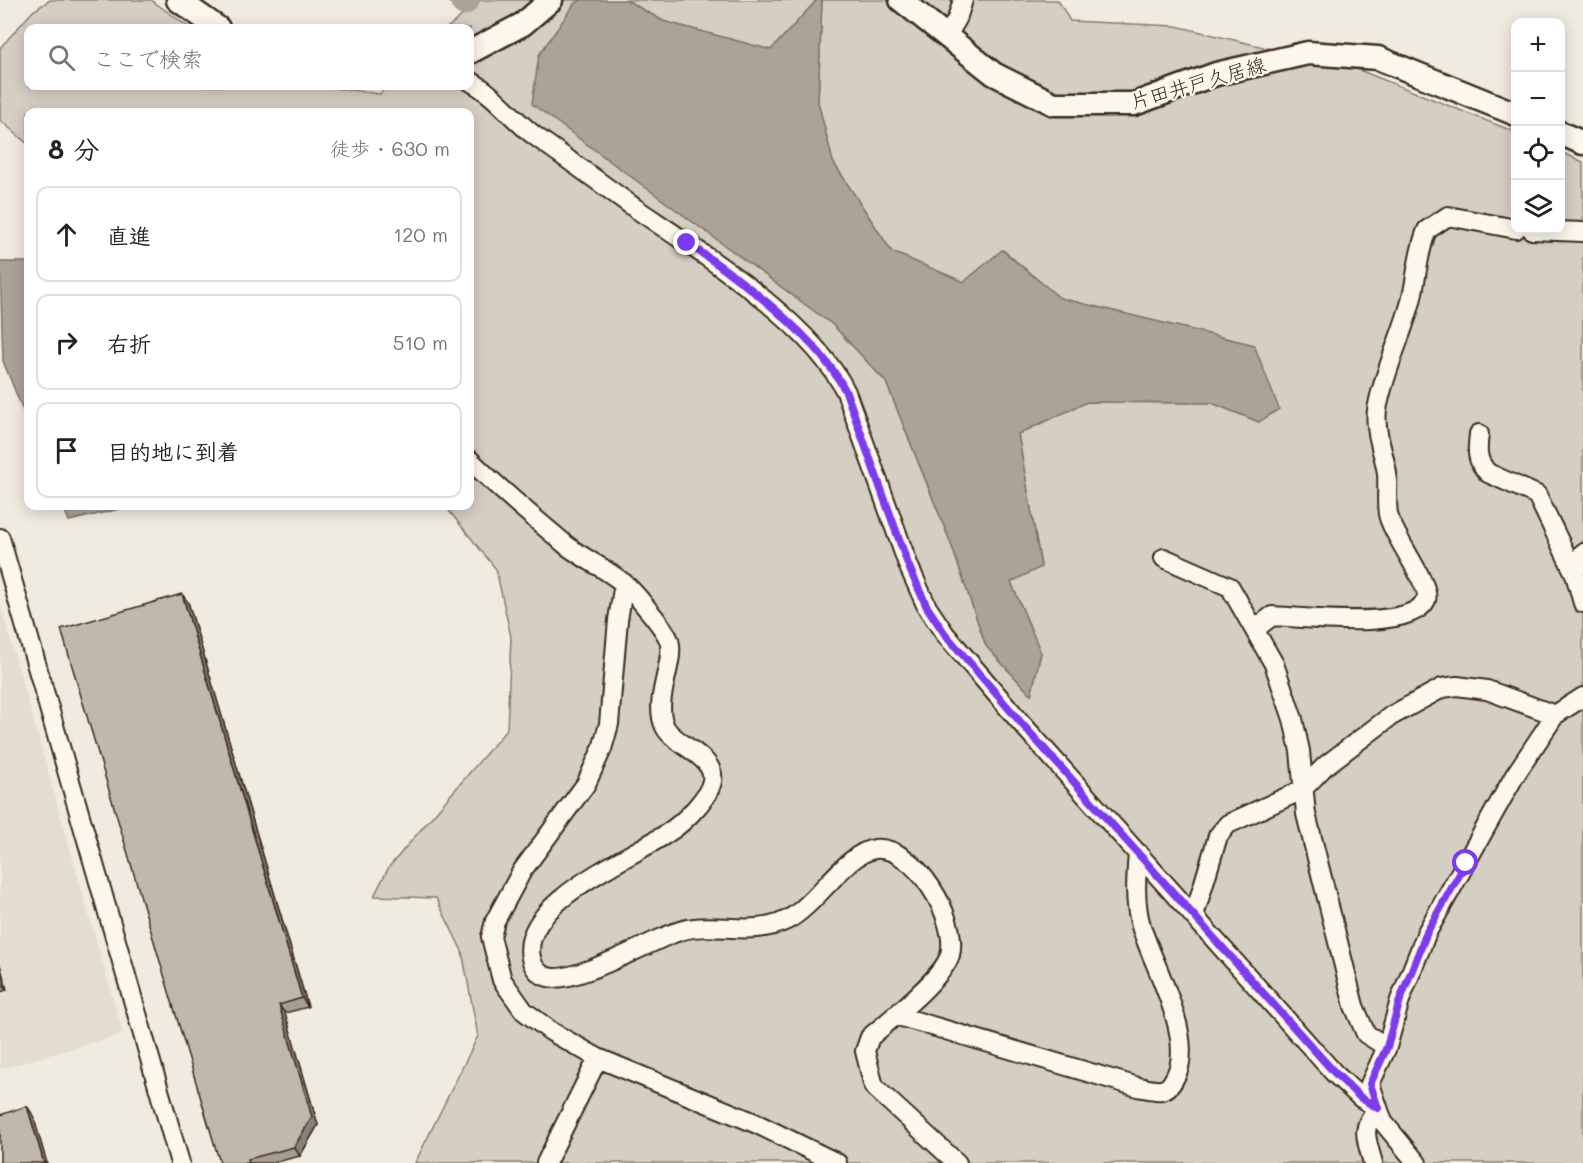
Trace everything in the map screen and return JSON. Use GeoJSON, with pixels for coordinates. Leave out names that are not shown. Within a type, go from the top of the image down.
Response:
{"type":"FeatureCollection","features":[{"type":"Feature","properties":{"kind":"main road"},"geometry":{"type":"LineString","coordinates":[[178,0],[212,24]]}},
{"type":"Feature","properties":{"kind":"main road"},"geometry":{"type":"LineString","coordinates":[[474,50],[523,24],[551,0]]}},
{"type":"Feature","properties":{"kind":"main road","name":"片田井戸久居線"},"geometry":{"type":"LineString","coordinates":[[901,0],[994,74],[1054,104],[1134,104],[1216,74],[1308,53],[1378,58],[1511,112]]}},
{"type":"Feature","properties":{"kind":"main road"},"geometry":{"type":"LineString","coordinates":[[1565,135],[1583,143]]}},
{"type":"Feature","properties":{"kind":"street"},"geometry":{"type":"LineString","coordinates":[[946,36],[957,19],[963,0]]}},
{"type":"Feature","properties":{"kind":"street"},"geometry":{"type":"LineString","coordinates":[[474,83],[487,90],[517,123],[705,255],[791,324],[837,373],[846,392],[909,567],[927,607],[945,634],[1006,706],[1334,1072],[1361,1098],[1378,1108]]}},
{"type":"Feature","properties":{"kind":"street"},"geometry":{"type":"LineString","coordinates":[[1255,629],[1272,616],[1349,622],[1406,614],[1420,608],[1427,598],[1427,589],[1396,539],[1388,513],[1387,476],[1378,431],[1377,411],[1410,303],[1427,230],[1448,216],[1511,228]]}},
{"type":"Feature","properties":{"kind":"street"},"geometry":{"type":"LineString","coordinates":[[1565,231],[1583,232]]}},
{"type":"Feature","properties":{"kind":"street"},"geometry":{"type":"LineString","coordinates":[[1479,434],[1479,462],[1488,473],[1537,495],[1575,574],[1583,603]]}},
{"type":"Feature","properties":{"kind":"street"},"geometry":{"type":"LineString","coordinates":[[474,464],[570,548],[624,584],[661,625],[669,641],[661,713],[666,729],[708,765],[712,780],[705,795],[672,830],[563,896],[547,911],[538,923],[532,939],[530,956],[536,970],[548,978],[562,978],[631,953],[678,931],[710,928],[764,930],[805,909],[858,855],[876,849],[891,851],[908,862],[932,888],[948,921],[952,938],[949,956],[941,971],[870,1037],[865,1051],[874,1087],[957,1163]]}},
{"type":"Feature","properties":{"kind":"street"},"geometry":{"type":"LineString","coordinates":[[0,538],[180,1163]]}},
{"type":"Feature","properties":{"kind":"street"},"geometry":{"type":"LineString","coordinates":[[1575,574],[1583,553]]}},
{"type":"Feature","properties":{"kind":"street"},"geometry":{"type":"LineString","coordinates":[[1164,558],[1230,587],[1274,664],[1286,694],[1300,751],[1302,790],[1324,894],[1354,1006],[1366,1034],[1387,1047]]}},
{"type":"Feature","properties":{"kind":"street"},"geometry":{"type":"LineString","coordinates":[[624,584],[618,620],[609,724],[602,749],[586,784],[522,871],[495,921],[490,937],[502,980],[525,1011],[552,1032],[598,1059],[755,1123],[837,1163]]}},
{"type":"Feature","properties":{"kind":"street"},"geometry":{"type":"LineString","coordinates":[[1194,916],[1218,836],[1228,824],[1302,790],[1325,766],[1391,716],[1442,688],[1457,686],[1487,690],[1555,715]]}},
{"type":"Feature","properties":{"kind":"street"},"geometry":{"type":"LineString","coordinates":[[1417,1163],[1383,1122],[1370,1084],[1387,1047],[1400,1000],[1427,932],[1515,775],[1555,715],[1583,697]]}},
{"type":"Feature","properties":{"kind":"street"},"geometry":{"type":"LineString","coordinates":[[895,1015],[1138,1086],[1160,1090],[1169,1086],[1181,1068],[1181,1047],[1178,1029],[1141,925],[1135,891],[1137,853]]}},
{"type":"Feature","properties":{"kind":"street"},"geometry":{"type":"LineString","coordinates":[[546,1163],[598,1059]]}},
{"type":"Feature","properties":{"kind":"street"},"geometry":{"type":"LineString","coordinates":[[1373,1163],[1365,1136],[1367,1121],[1378,1108]]}},
{"type":"Feature","properties":{"kind":"shaded area"},"geometry":{"type":"Polygon","coordinates":[[[50,0],[151,0],[184,24],[24,24],[24,90],[350,90],[380,94],[384,90],[474,90],[474,24],[452,24],[481,0],[582,0],[575,3],[833,325],[886,382],[950,541],[986,646],[1031,695],[1041,653],[1011,582],[1041,566],[1018,434],[1087,402],[1212,403],[1259,422],[1254,345],[1059,298],[1003,250],[964,282],[892,252],[833,162],[818,102],[822,0],[1058,0],[1070,21],[1176,26],[1359,70],[1511,130],[1511,234],[1565,234],[1565,154],[1583,162],[1583,1163],[415,1163],[478,1036],[462,951],[436,898],[374,896],[389,867],[507,729],[511,637],[496,569],[448,510],[474,510],[474,108],[24,108],[24,141],[0,120],[0,48],[33,11],[50,0]]]}},
{"type":"Feature","properties":{"kind":"shaded area"},"geometry":{"type":"Polygon","coordinates":[[[582,0],[626,0],[663,21],[771,50],[817,0],[822,0],[818,102],[833,162],[892,252],[964,282],[1002,250],[1060,298],[1254,345],[1279,409],[1259,422],[1212,403],[1087,402],[1018,434],[1041,567],[1011,582],[1041,653],[1031,695],[986,646],[950,541],[886,382],[833,325],[532,104],[539,55],[575,3],[582,0]]]}},
{"type":"Feature","properties":{"kind":"shaded area"},"geometry":{"type":"Polygon","coordinates":[[[626,0],[817,0],[771,50],[663,21],[626,0]]]}},
{"type":"Feature","properties":{"kind":"shaded area"},"geometry":{"type":"Polygon","coordinates":[[[0,262],[24,262],[24,413],[3,361],[0,262]]]}},
{"type":"Feature","properties":{"kind":"shaded area"},"geometry":{"type":"Polygon","coordinates":[[[65,510],[115,510],[69,521],[65,510]]]}},
{"type":"Feature","properties":{"kind":"shaded area"},"geometry":{"type":"Polygon","coordinates":[[[0,604],[123,1034],[0,1069],[0,604]]]}},
{"type":"Feature","properties":{"kind":"building"},"geometry":{"type":"Polygon","coordinates":[[[182,594],[302,998],[279,1005],[312,1117],[294,1147],[248,1159],[249,1163],[220,1163],[61,629],[182,594]]]}},
{"type":"Feature","properties":{"kind":"building"},"geometry":{"type":"Polygon","coordinates":[[[27,1106],[44,1163],[0,1163],[0,1115],[27,1106]]]}},
{"type":"Feature","properties":{"kind":"waterway"},"geometry":{"type":"LineString","coordinates":[[447,0],[459,4],[464,2]]}},
{"type":"Feature","properties":{"kind":"route"},"geometry":{"type":"LineString","coordinates":[[687,243],[791,324],[837,373],[846,392],[909,567],[927,607],[945,634],[1022,724],[1334,1072],[1361,1098],[1378,1108],[1370,1084],[1387,1047],[1400,1000],[1427,932],[1466,863]]}}]}
